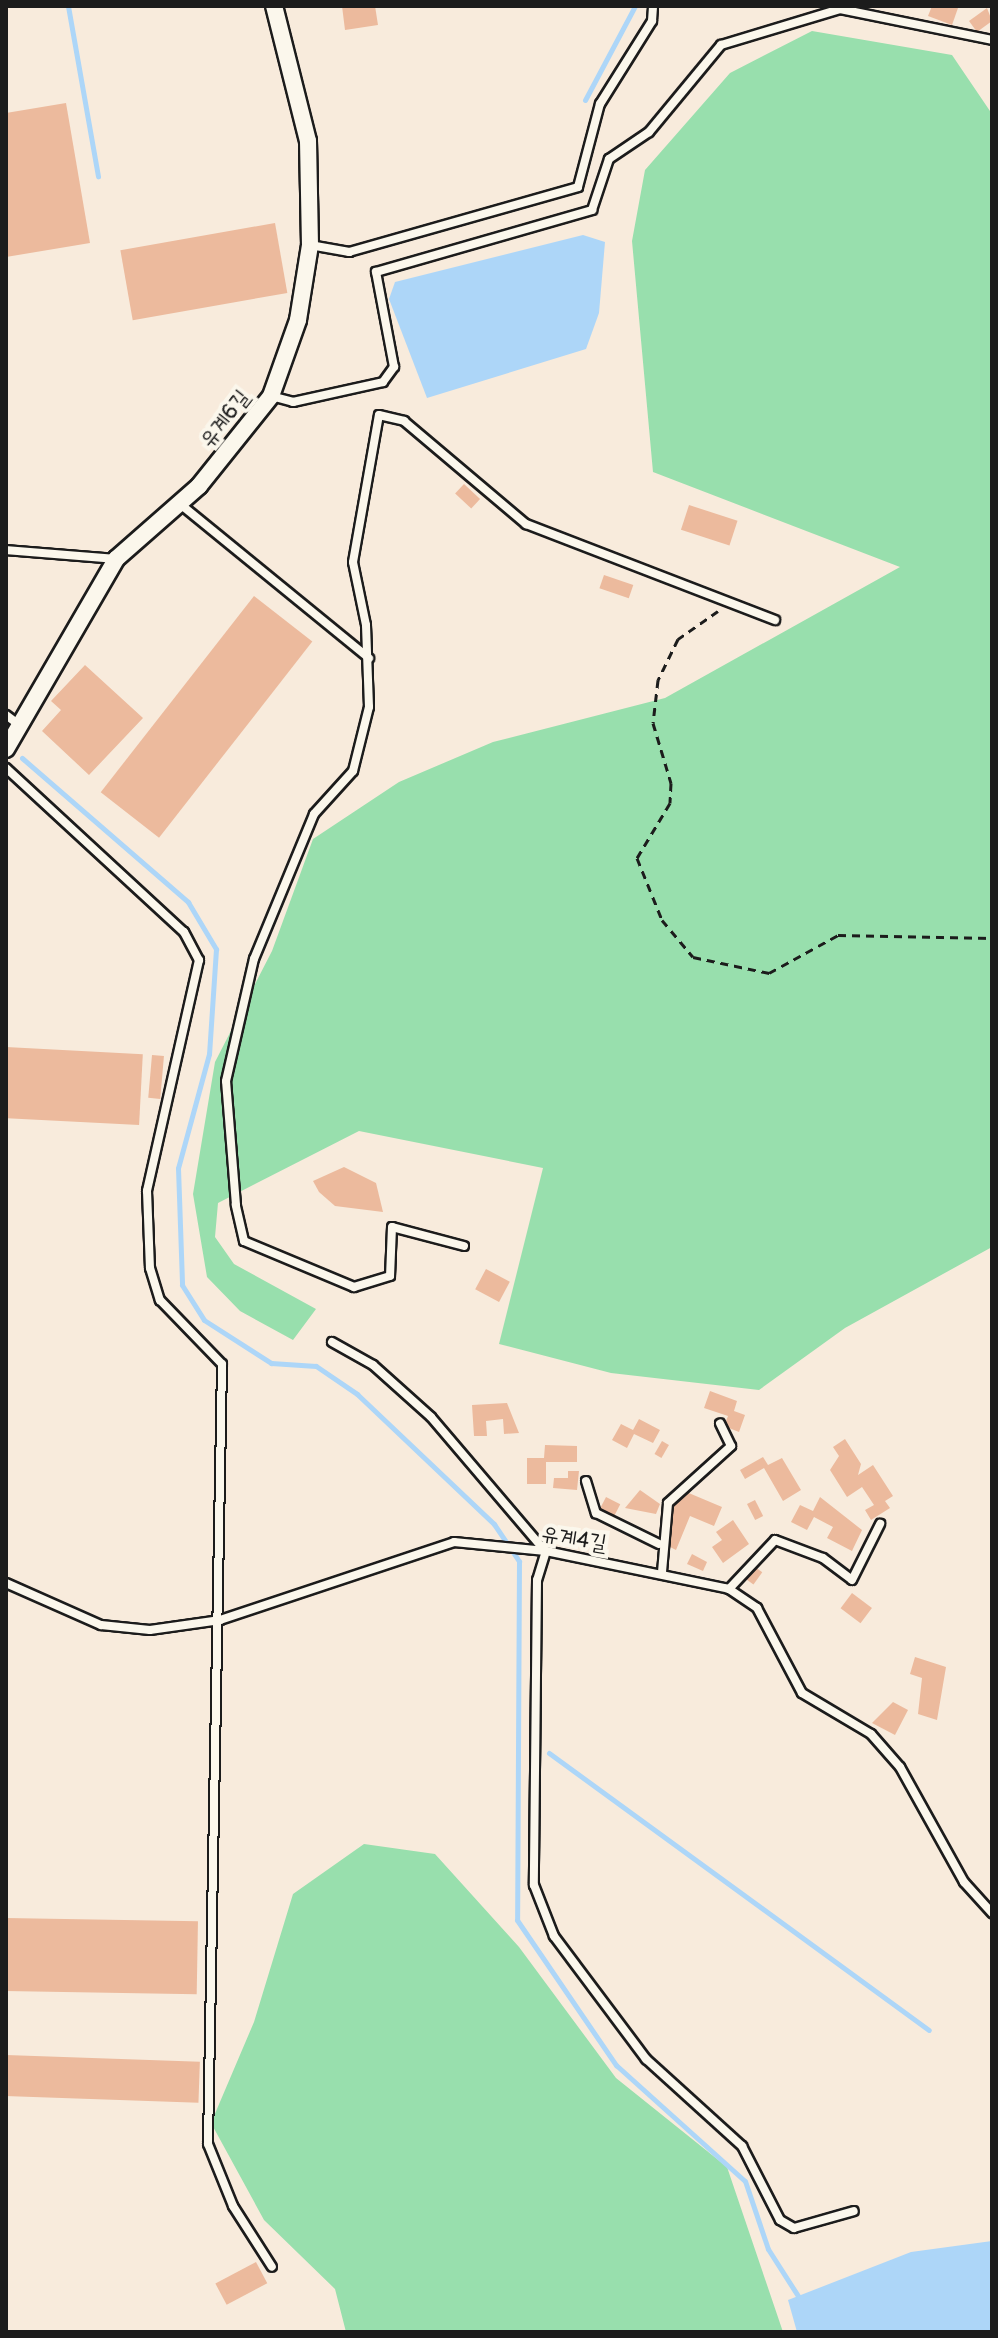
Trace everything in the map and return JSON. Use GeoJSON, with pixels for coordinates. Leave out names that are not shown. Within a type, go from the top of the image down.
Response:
{"type":"FeatureCollection","features":[{"type":"Feature","properties":{"kind":"street","name":"유계6길"},"geometry":{"type":"LineString","coordinates":[[6,749],[12,719],[116,559],[180,504],[271,396],[298,320],[310,245],[308,141],[274,6]]}},
{"type":"Feature","properties":{"kind":"lane"},"geometry":{"type":"LineString","coordinates":[[310,245],[349,252],[578,187],[600,104],[652,21],[653,6]]}},
{"type":"Feature","properties":{"kind":"lane"},"geometry":{"type":"LineString","coordinates":[[271,396],[293,402],[383,382],[394,367],[376,272],[592,210],[609,159],[649,132],[721,45],[840,9],[992,40]]}},
{"type":"Feature","properties":{"kind":"lane"},"geometry":{"type":"LineString","coordinates":[[464,1246],[392,1227],[390,1276],[354,1287],[244,1241],[236,1205],[226,1081],[254,959],[314,814],[353,771],[369,707],[369,658],[353,562],[379,415],[404,421],[526,524],[726,606],[775,620]]}},
{"type":"Feature","properties":{"kind":"lane"},"geometry":{"type":"LineString","coordinates":[[180,504],[369,658]]}},
{"type":"Feature","properties":{"kind":"lane"},"geometry":{"type":"LineString","coordinates":[[6,550],[116,559]]}},
{"type":"Feature","properties":{"kind":"lane"},"geometry":{"type":"LineString","coordinates":[[6,768],[184,932],[199,960],[147,1191],[150,1268],[160,1300],[222,1364],[220,1620],[208,2144],[233,2206],[272,2267]]}},
{"type":"Feature","properties":{"kind":"lane"},"geometry":{"type":"LineString","coordinates":[[332,1342],[373,1365],[431,1417],[546,1551],[537,1580],[534,1885],[554,1936],[646,2059],[742,2146],[780,2220],[794,2228],[854,2211]]}},
{"type":"Feature","properties":{"kind":"lane"},"geometry":{"type":"LineString","coordinates":[[662,1572],[659,1544],[668,1503],[682,1484],[731,1446],[720,1423]]}},
{"type":"Feature","properties":{"kind":"lane"},"geometry":{"type":"LineString","coordinates":[[586,1481],[596,1513],[659,1544]]}},
{"type":"Feature","properties":{"kind":"lane"},"geometry":{"type":"LineString","coordinates":[[729,1589],[775,1540],[823,1558],[852,1580],[880,1524]]}},
{"type":"Feature","properties":{"kind":"lane","name":"유계4길"},"geometry":{"type":"LineString","coordinates":[[6,1583],[101,1625],[150,1630],[220,1620],[454,1542],[546,1551],[662,1572],[729,1589],[757,1608],[802,1693],[871,1734],[900,1767],[964,1882],[992,1913]]}},
{"type":"Feature","properties":{"kind":"path"},"geometry":{"type":"LineString","coordinates":[[726,606],[678,639],[658,680],[653,723],[671,783],[670,803],[637,858],[662,920],[693,957],[769,973],[838,935],[992,938]]}},
{"type":"Feature","properties":{"kind":"green space"},"geometry":{"type":"Polygon","coordinates":[[[812,31],[952,55],[992,114],[992,1247],[845,1328],[759,1390],[611,1373],[499,1344],[543,1168],[359,1131],[218,1203],[215,1237],[234,1264],[316,1309],[293,1340],[240,1311],[207,1277],[193,1194],[215,1062],[272,951],[313,839],[399,782],[493,742],[665,698],[900,567],[653,472],[632,241],[645,170],[730,73],[812,31]]]}},
{"type":"Feature","properties":{"kind":"green space"},"geometry":{"type":"Polygon","coordinates":[[[364,1844],[435,1854],[519,1947],[616,2078],[727,2167],[783,2332],[346,2332],[335,2289],[264,2220],[211,2123],[254,2022],[293,1894],[364,1844]]]}},
{"type":"Feature","properties":{"kind":"water"},"geometry":{"type":"Polygon","coordinates":[[[583,235],[605,242],[599,313],[586,349],[427,398],[389,299],[395,282],[583,235]]]}},
{"type":"Feature","properties":{"kind":"water"},"geometry":{"type":"Polygon","coordinates":[[[992,2241],[992,2332],[797,2332],[788,2300],[911,2252],[992,2241]]]}},
{"type":"Feature","properties":{"kind":"building"},"geometry":{"type":"Polygon","coordinates":[[[342,6],[375,6],[378,25],[345,30],[342,6]]]}},
{"type":"Feature","properties":{"kind":"building"},"geometry":{"type":"Polygon","coordinates":[[[932,6],[958,8],[952,25],[928,16],[932,6]]]}},
{"type":"Feature","properties":{"kind":"building"},"geometry":{"type":"Polygon","coordinates":[[[987,8],[992,21],[977,32],[969,21],[987,8]]]}},
{"type":"Feature","properties":{"kind":"building"},"geometry":{"type":"Polygon","coordinates":[[[66,103],[90,243],[6,257],[6,113],[66,103]]]}},
{"type":"Feature","properties":{"kind":"building"},"geometry":{"type":"Polygon","coordinates":[[[275,223],[287,293],[133,320],[120,250],[275,223]]]}},
{"type":"Feature","properties":{"kind":"building"},"geometry":{"type":"Polygon","coordinates":[[[464,484],[480,499],[471,509],[455,494],[464,484]]]}},
{"type":"Feature","properties":{"kind":"building"},"geometry":{"type":"Polygon","coordinates":[[[689,505],[738,521],[729,545],[681,530],[689,505]]]}},
{"type":"Feature","properties":{"kind":"building"},"geometry":{"type":"Polygon","coordinates":[[[604,575],[633,585],[629,598],[599,588],[604,575]]]}},
{"type":"Feature","properties":{"kind":"building"},"geometry":{"type":"Polygon","coordinates":[[[254,596],[312,642],[159,838],[101,792],[254,596]]]}},
{"type":"Feature","properties":{"kind":"building"},"geometry":{"type":"Polygon","coordinates":[[[85,665],[143,718],[89,775],[42,731],[61,710],[51,701],[85,665]]]}},
{"type":"Feature","properties":{"kind":"building"},"geometry":{"type":"Polygon","coordinates":[[[6,1047],[143,1054],[139,1125],[6,1118],[6,1047]]]}},
{"type":"Feature","properties":{"kind":"building"},"geometry":{"type":"Polygon","coordinates":[[[152,1055],[164,1056],[160,1099],[148,1098],[152,1055]]]}},
{"type":"Feature","properties":{"kind":"building"},"geometry":{"type":"Polygon","coordinates":[[[344,1167],[376,1183],[383,1212],[335,1206],[319,1192],[313,1181],[344,1167]]]}},
{"type":"Feature","properties":{"kind":"building"},"geometry":{"type":"Polygon","coordinates":[[[486,1269],[510,1282],[499,1302],[475,1289],[486,1269]]]}},
{"type":"Feature","properties":{"kind":"building"},"geometry":{"type":"Polygon","coordinates":[[[710,1391],[737,1401],[734,1411],[745,1415],[739,1432],[724,1426],[728,1416],[704,1408],[710,1391]]]}},
{"type":"Feature","properties":{"kind":"building"},"geometry":{"type":"Polygon","coordinates":[[[507,1403],[519,1433],[504,1434],[503,1419],[486,1421],[487,1436],[474,1436],[472,1405],[507,1403]]]}},
{"type":"Feature","properties":{"kind":"building"},"geometry":{"type":"Polygon","coordinates":[[[639,1419],[660,1430],[653,1443],[634,1434],[627,1448],[612,1440],[621,1424],[633,1430],[639,1419]]]}},
{"type":"Feature","properties":{"kind":"building"},"geometry":{"type":"Polygon","coordinates":[[[845,1439],[861,1464],[858,1475],[873,1465],[893,1496],[885,1501],[890,1508],[871,1520],[865,1510],[874,1505],[862,1487],[847,1497],[830,1470],[839,1456],[833,1447],[845,1439]]]}},
{"type":"Feature","properties":{"kind":"building"},"geometry":{"type":"Polygon","coordinates":[[[662,1441],[669,1445],[661,1458],[654,1454],[662,1441]]]}},
{"type":"Feature","properties":{"kind":"building"},"geometry":{"type":"Polygon","coordinates":[[[545,1445],[577,1446],[577,1462],[546,1462],[546,1484],[527,1484],[527,1458],[544,1458],[545,1445]]]}},
{"type":"Feature","properties":{"kind":"building"},"geometry":{"type":"Polygon","coordinates":[[[763,1457],[768,1465],[782,1458],[801,1490],[783,1501],[764,1468],[745,1479],[740,1470],[763,1457]]]}},
{"type":"Feature","properties":{"kind":"building"},"geometry":{"type":"Polygon","coordinates":[[[568,1471],[579,1471],[577,1490],[553,1488],[554,1478],[568,1478],[568,1471]]]}},
{"type":"Feature","properties":{"kind":"building"},"geometry":{"type":"Polygon","coordinates":[[[640,1490],[660,1504],[656,1514],[625,1508],[640,1490]]]}},
{"type":"Feature","properties":{"kind":"building"},"geometry":{"type":"Polygon","coordinates":[[[684,1491],[722,1507],[714,1526],[690,1516],[676,1550],[668,1546],[673,1505],[684,1491]]]}},
{"type":"Feature","properties":{"kind":"building"},"geometry":{"type":"Polygon","coordinates":[[[606,1497],[620,1504],[614,1516],[600,1509],[606,1497]]]}},
{"type":"Feature","properties":{"kind":"building"},"geometry":{"type":"Polygon","coordinates":[[[820,1497],[862,1530],[852,1551],[827,1538],[833,1527],[814,1517],[807,1530],[791,1522],[800,1505],[813,1511],[820,1497]]]}},
{"type":"Feature","properties":{"kind":"building"},"geometry":{"type":"Polygon","coordinates":[[[755,1500],[763,1516],[755,1520],[747,1504],[755,1500]]]}},
{"type":"Feature","properties":{"kind":"building"},"geometry":{"type":"Polygon","coordinates":[[[733,1520],[749,1544],[723,1563],[712,1547],[722,1540],[716,1532],[733,1520]]]}},
{"type":"Feature","properties":{"kind":"building"},"geometry":{"type":"Polygon","coordinates":[[[692,1554],[707,1562],[703,1571],[687,1564],[692,1554]]]}},
{"type":"Feature","properties":{"kind":"building"},"geometry":{"type":"Polygon","coordinates":[[[755,1567],[762,1572],[753,1584],[746,1579],[755,1567]]]}},
{"type":"Feature","properties":{"kind":"building"},"geometry":{"type":"Polygon","coordinates":[[[852,1593],[872,1608],[861,1623],[841,1608],[852,1593]]]}},
{"type":"Feature","properties":{"kind":"building"},"geometry":{"type":"Polygon","coordinates":[[[915,1657],[946,1667],[937,1720],[918,1714],[922,1678],[910,1674],[915,1657]]]}},
{"type":"Feature","properties":{"kind":"building"},"geometry":{"type":"Polygon","coordinates":[[[893,1702],[908,1710],[895,1735],[872,1723],[893,1702]]]}},
{"type":"Feature","properties":{"kind":"building"},"geometry":{"type":"Polygon","coordinates":[[[6,1918],[198,1921],[197,1994],[6,1991],[6,1918]]]}},
{"type":"Feature","properties":{"kind":"building"},"geometry":{"type":"Polygon","coordinates":[[[6,2055],[200,2062],[198,2103],[6,2096],[6,2055]]]}},
{"type":"Feature","properties":{"kind":"building"},"geometry":{"type":"Polygon","coordinates":[[[256,2262],[267,2283],[227,2305],[215,2284],[256,2262]]]}},
{"type":"Feature","properties":{"kind":"waterway"},"geometry":{"type":"LineString","coordinates":[[68,6],[98,176]]}},
{"type":"Feature","properties":{"kind":"waterway"},"geometry":{"type":"LineString","coordinates":[[585,100],[635,6]]}},
{"type":"Feature","properties":{"kind":"waterway"},"geometry":{"type":"LineString","coordinates":[[22,758],[188,902],[216,949],[209,1054],[178,1168],[182,1285],[204,1320],[271,1363],[316,1366],[357,1394],[494,1524],[519,1561],[517,1920],[616,2065],[745,2181],[768,2249],[798,2296]]}},
{"type":"Feature","properties":{"kind":"waterway"},"geometry":{"type":"LineString","coordinates":[[549,1753],[929,2030]]}}]}
